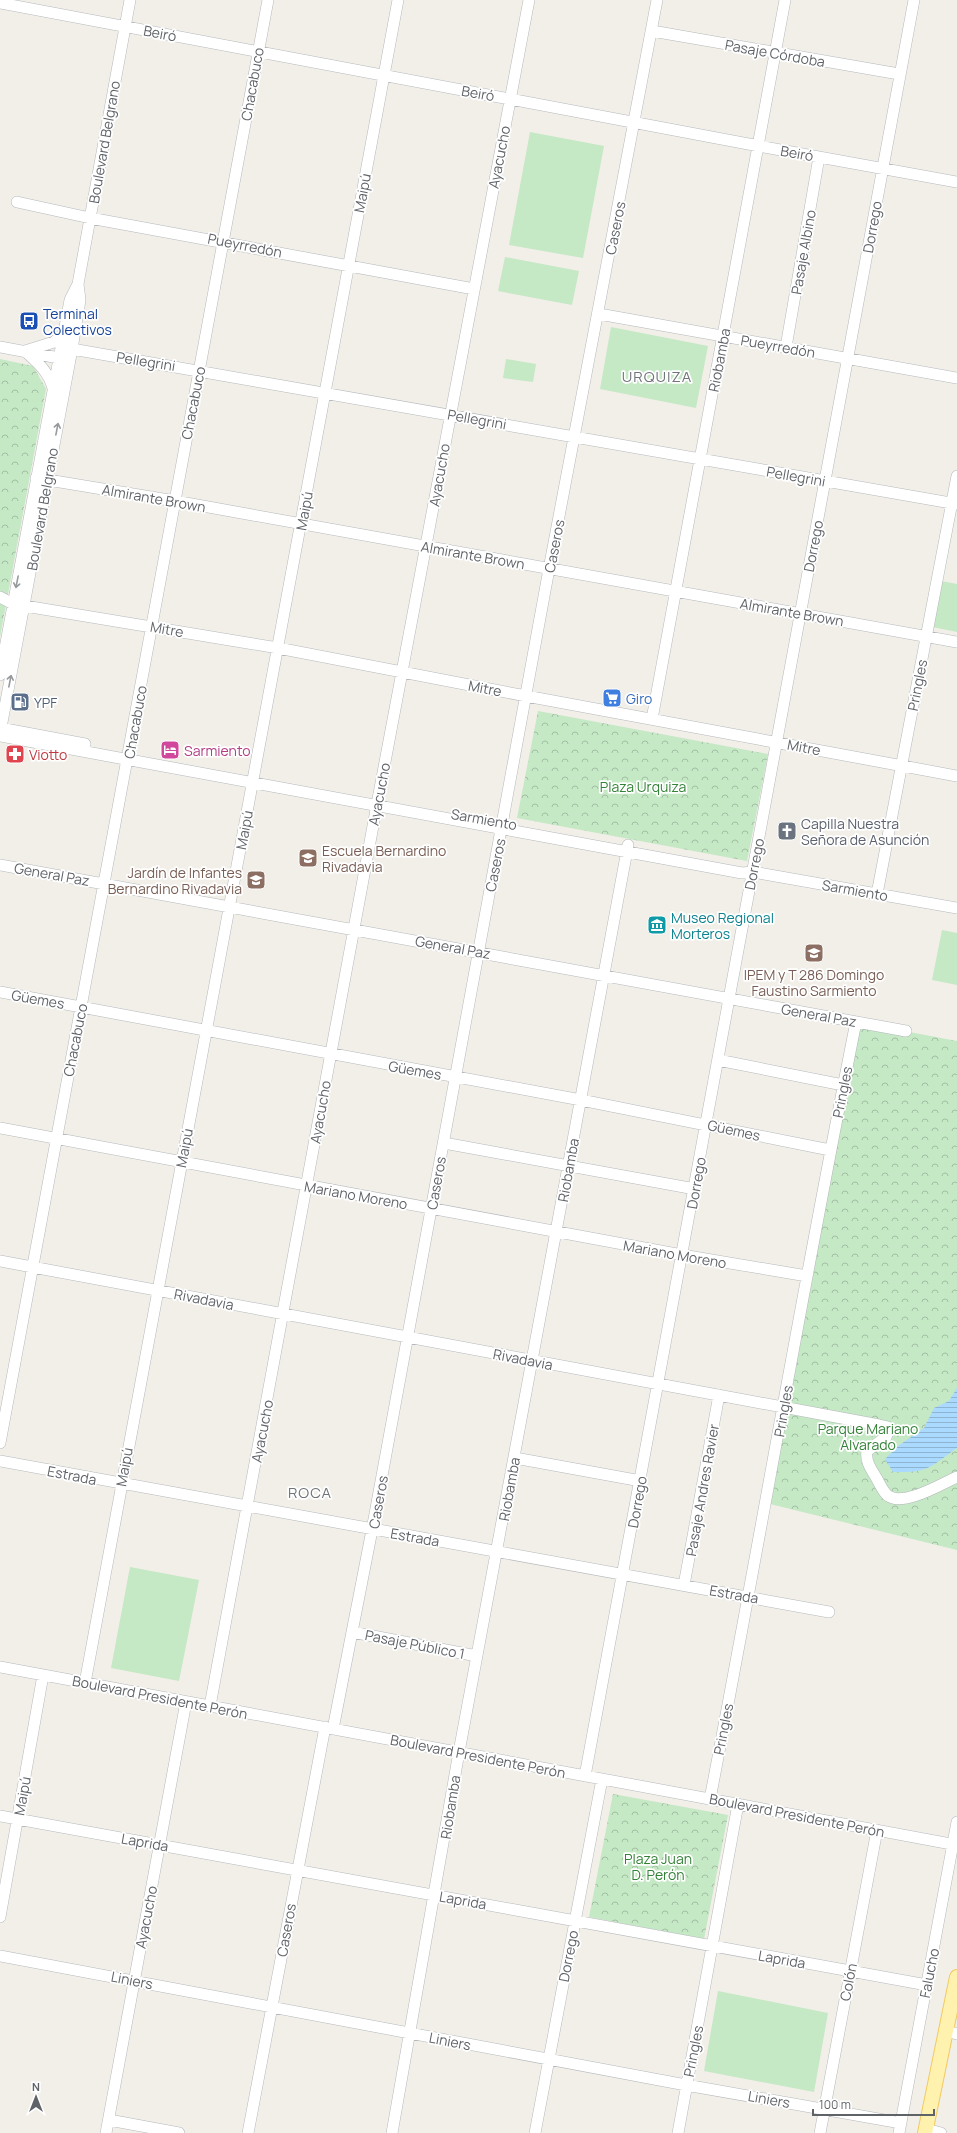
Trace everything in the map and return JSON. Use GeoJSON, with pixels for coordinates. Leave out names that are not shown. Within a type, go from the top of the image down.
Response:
{"type":"FeatureCollection","features":[{"type":"Feature","properties":{"kind":"main road"},"geometry":{"type":"LineString","coordinates":[[926,2131],[934,2094],[954,2031],[957,1977]]}},
{"type":"Feature","properties":{"kind":"street","name":"Boulevard Belgrano"},"geometry":{"type":"LineString","coordinates":[[0,731],[24,606],[53,390],[70,300],[78,284],[130,0]]}},
{"type":"Feature","properties":{"kind":"street","name":"Chacabuco"},"geometry":{"type":"LineString","coordinates":[[0,1443],[129,756],[268,0]]}},
{"type":"Feature","properties":{"kind":"street","name":"Maipú"},"geometry":{"type":"LineString","coordinates":[[85,1683],[157,1290],[302,524],[324,392],[398,0]]}},
{"type":"Feature","properties":{"kind":"street","name":"Ayacucho"},"geometry":{"type":"LineString","coordinates":[[210,1706],[377,803],[529,0]]}},
{"type":"Feature","properties":{"kind":"street","name":"Caseros"},"geometry":{"type":"LineString","coordinates":[[248,2133],[297,1870],[352,1632],[372,1530],[503,826],[549,569],[658,0]]}},
{"type":"Feature","properties":{"kind":"street","name":"Riobamba"},"geometry":{"type":"LineString","coordinates":[[652,719],[785,0]]}},
{"type":"Feature","properties":{"kind":"street","name":"Dorrego"},"geometry":{"type":"LineString","coordinates":[[585,1776],[624,1574],[729,999],[778,741],[899,74],[914,0]]}},
{"type":"Feature","properties":{"kind":"street","name":"Beiró"},"geometry":{"type":"LineString","coordinates":[[0,2],[258,52],[510,98],[759,146],[883,167],[957,182]]}},
{"type":"Feature","properties":{"kind":"street","name":"Pasaje Córdoba"},"geometry":{"type":"LineString","coordinates":[[652,31],[899,74]]}},
{"type":"Feature","properties":{"kind":"street","name":"Pasaje Albino"},"geometry":{"type":"LineString","coordinates":[[786,347],[819,157]]}},
{"type":"Feature","properties":{"kind":"street","name":"Pueyrredón"},"geometry":{"type":"LineString","coordinates":[[17,202],[90,218],[223,241],[474,289]]}},
{"type":"Feature","properties":{"kind":"street","name":"Boulevard Belgrano"},"geometry":{"type":"LineString","coordinates":[[0,675],[13,604],[72,349],[80,300],[78,284]]}},
{"type":"Feature","properties":{"kind":"street","name":"Pueyrredón"},"geometry":{"type":"LineString","coordinates":[[599,314],[957,378]]}},
{"type":"Feature","properties":{"kind":"street"},"geometry":{"type":"LineString","coordinates":[[25,351],[54,342],[64,333]]}},
{"type":"Feature","properties":{"kind":"street"},"geometry":{"type":"LineString","coordinates":[[0,346],[59,358],[72,349]]}},
{"type":"Feature","properties":{"kind":"street","name":"Pellegrini"},"geometry":{"type":"LineString","coordinates":[[72,349],[450,414],[954,504]]}},
{"type":"Feature","properties":{"kind":"street"},"geometry":{"type":"LineString","coordinates":[[25,351],[49,376],[53,390]]}},
{"type":"Feature","properties":{"kind":"street","name":"Pringles"},"geometry":{"type":"LineString","coordinates":[[877,894],[926,636],[954,504],[957,476]]}},
{"type":"Feature","properties":{"kind":"street","name":"Almirante Brown"},"geometry":{"type":"LineString","coordinates":[[42,479],[175,501],[957,642]]}},
{"type":"Feature","properties":{"kind":"street","name":"Mitre"},"geometry":{"type":"LineString","coordinates":[[0,597],[13,604],[278,648],[526,696],[778,741],[957,776]]}},
{"type":"Feature","properties":{"kind":"street","name":"Sarmiento"},"geometry":{"type":"LineString","coordinates":[[0,731],[253,780],[627,849],[742,874],[753,872],[957,908]]}},
{"type":"Feature","properties":{"kind":"street","name":"Riobamba"},"geometry":{"type":"LineString","coordinates":[[392,2133],[436,1895],[459,1752],[498,1551],[627,849]]}},
{"type":"Feature","properties":{"kind":"street","name":"General Paz"},"geometry":{"type":"LineString","coordinates":[[0,865],[479,952],[906,1032]]}},
{"type":"Feature","properties":{"kind":"street","name":"Güemes"},"geometry":{"type":"LineString","coordinates":[[0,992],[331,1055],[581,1100],[707,1124],[830,1150]]}},
{"type":"Feature","properties":{"kind":"street","name":"Pringles"},"geometry":{"type":"LineString","coordinates":[[710,1799],[749,1597],[830,1150],[856,1022]]}},
{"type":"Feature","properties":{"kind":"street"},"geometry":{"type":"LineString","coordinates":[[718,1060],[843,1084]]}},
{"type":"Feature","properties":{"kind":"street","name":"Mariano Moreno"},"geometry":{"type":"LineString","coordinates":[[0,1128],[181,1163],[682,1255],[807,1276]]}},
{"type":"Feature","properties":{"kind":"street"},"geometry":{"type":"LineString","coordinates":[[444,1143],[695,1188]]}},
{"type":"Feature","properties":{"kind":"street","name":"Rivadavia"},"geometry":{"type":"LineString","coordinates":[[0,1261],[888,1427],[889,1430],[886,1436],[867,1451],[866,1458],[881,1487],[888,1496],[897,1499],[907,1499],[957,1477]]}},
{"type":"Feature","properties":{"kind":"street","name":"Pasaje Andres Ravier"},"geometry":{"type":"LineString","coordinates":[[684,1585],[719,1395]]}},
{"type":"Feature","properties":{"kind":"street"},"geometry":{"type":"LineString","coordinates":[[515,1458],[641,1481]]}},
{"type":"Feature","properties":{"kind":"street","name":"Estrada"},"geometry":{"type":"LineString","coordinates":[[0,1461],[372,1530],[498,1551],[829,1612]]}},
{"type":"Feature","properties":{"kind":"street","name":"Pasaje Público 1"},"geometry":{"type":"LineString","coordinates":[[352,1632],[477,1656]]}},
{"type":"Feature","properties":{"kind":"street","name":"Boulevard Presidente Perón"},"geometry":{"type":"LineString","coordinates":[[0,1667],[955,1845]]}},
{"type":"Feature","properties":{"kind":"street","name":"Maipú"},"geometry":{"type":"LineString","coordinates":[[0,1917],[42,1675]]}},
{"type":"Feature","properties":{"kind":"street","name":"Ayacucho"},"geometry":{"type":"LineString","coordinates":[[106,2133],[186,1702]]}},
{"type":"Feature","properties":{"kind":"street","name":"Dorrego"},"geometry":{"type":"LineString","coordinates":[[535,2133],[602,1779]]}},
{"type":"Feature","properties":{"kind":"street","name":"Pringles"},"geometry":{"type":"LineString","coordinates":[[678,2133],[738,1804]]}},
{"type":"Feature","properties":{"kind":"street","name":"Laprida"},"geometry":{"type":"LineString","coordinates":[[0,1816],[927,1985]]}},
{"type":"Feature","properties":{"kind":"street","name":"Falucho"},"geometry":{"type":"LineString","coordinates":[[900,2128],[955,1845],[957,1822]]}},
{"type":"Feature","properties":{"kind":"street","name":"Colón"},"geometry":{"type":"LineString","coordinates":[[820,2133],[877,1830]]}},
{"type":"Feature","properties":{"kind":"street","name":"Liniers"},"geometry":{"type":"LineString","coordinates":[[0,1956],[686,2085],[824,2109],[900,2128]]}},
{"type":"Feature","properties":{"kind":"street"},"geometry":{"type":"LineString","coordinates":[[109,2120],[179,2133]]}},
{"type":"Feature","properties":{"kind":"street"},"geometry":{"type":"LineString","coordinates":[[926,2131],[941,2133]]}},
{"type":"Feature","properties":{"kind":"green space"},"geometry":{"type":"Polygon","coordinates":[[[530,132],[604,146],[583,258],[509,245],[530,132]]]}},
{"type":"Feature","properties":{"kind":"green space"},"geometry":{"type":"Polygon","coordinates":[[[505,257],[579,271],[572,305],[498,291],[505,257]]]}},
{"type":"Feature","properties":{"kind":"green space"},"geometry":{"type":"Polygon","coordinates":[[[611,327],[708,346],[696,408],[600,389],[611,327]]]}},
{"type":"Feature","properties":{"kind":"green space"},"geometry":{"type":"Polygon","coordinates":[[[0,359],[33,366],[46,389],[0,637],[0,359]]]}},
{"type":"Feature","properties":{"kind":"green space"},"geometry":{"type":"Polygon","coordinates":[[[506,359],[536,364],[533,382],[503,378],[506,359]]]}},
{"type":"Feature","properties":{"kind":"green space"},"geometry":{"type":"Polygon","coordinates":[[[941,581],[957,584],[957,632],[932,627],[941,581]]]}},
{"type":"Feature","properties":{"kind":"green space","name":"Plaza Urquiza"},"geometry":{"type":"Polygon","coordinates":[[[538,711],[768,754],[747,861],[517,818],[538,711]]]}},
{"type":"Feature","properties":{"kind":"green space"},"geometry":{"type":"Polygon","coordinates":[[[942,930],[957,933],[957,985],[932,980],[942,930]]]}},
{"type":"Feature","properties":{"kind":"green space","name":"Parque Mariano Alvarado"},"geometry":{"type":"Polygon","coordinates":[[[856,1022],[957,1041],[957,1550],[766,1503],[856,1022]]]}},
{"type":"Feature","properties":{"kind":"green space"},"geometry":{"type":"Polygon","coordinates":[[[130,1567],[199,1580],[179,1681],[111,1668],[130,1567]]]}},
{"type":"Feature","properties":{"kind":"green space","name":"Plaza Juan D. Perón"},"geometry":{"type":"Polygon","coordinates":[[[613,1794],[728,1815],[704,1939],[589,1917],[613,1794]]]}},
{"type":"Feature","properties":{"kind":"green space"},"geometry":{"type":"Polygon","coordinates":[[[718,1991],[828,2013],[814,2092],[704,2071],[718,1991]]]}},
{"type":"Feature","properties":{"kind":"water"},"geometry":{"type":"Polygon","coordinates":[[[957,1388],[957,1448],[928,1468],[914,1471],[893,1472],[885,1459],[898,1446],[924,1428],[934,1408],[949,1401],[957,1388]]]}},
{"type":"Feature","properties":{"kind":"place","name":"Terminal Colectivos"},"geometry":{"type":"Point","coordinates":[29,321]}},
{"type":"Feature","properties":{"kind":"place","name":"Giro"},"geometry":{"type":"Point","coordinates":[612,698]}},
{"type":"Feature","properties":{"kind":"place","name":"YPF"},"geometry":{"type":"Point","coordinates":[20,702]}},
{"type":"Feature","properties":{"kind":"place","name":"Sarmiento"},"geometry":{"type":"Point","coordinates":[170,750]}},
{"type":"Feature","properties":{"kind":"place","name":"Viotto"},"geometry":{"type":"Point","coordinates":[15,754]}},
{"type":"Feature","properties":{"kind":"place","name":"Capilla Nuestra Señora de Asunción"},"geometry":{"type":"Point","coordinates":[787,831]}},
{"type":"Feature","properties":{"kind":"place","name":"Escuela Bernardino Rivadavia"},"geometry":{"type":"Point","coordinates":[308,858]}},
{"type":"Feature","properties":{"kind":"place","name":"Jardín de Infantes Bernardino Rivadavia"},"geometry":{"type":"Point","coordinates":[256,880]}},
{"type":"Feature","properties":{"kind":"place","name":"Museo Regional Morteros"},"geometry":{"type":"Point","coordinates":[657,925]}},
{"type":"Feature","properties":{"kind":"place","name":"IPEM y T 286 Domingo Faustino Sarmiento"},"geometry":{"type":"Point","coordinates":[814,953]}},
{"type":"Feature","properties":{"kind":"district","name":"URQUIZA"},"geometry":{"type":"Point","coordinates":[657,376]}},
{"type":"Feature","properties":{"kind":"district","name":"ROCA"},"geometry":{"type":"Point","coordinates":[310,1492]}}]}
